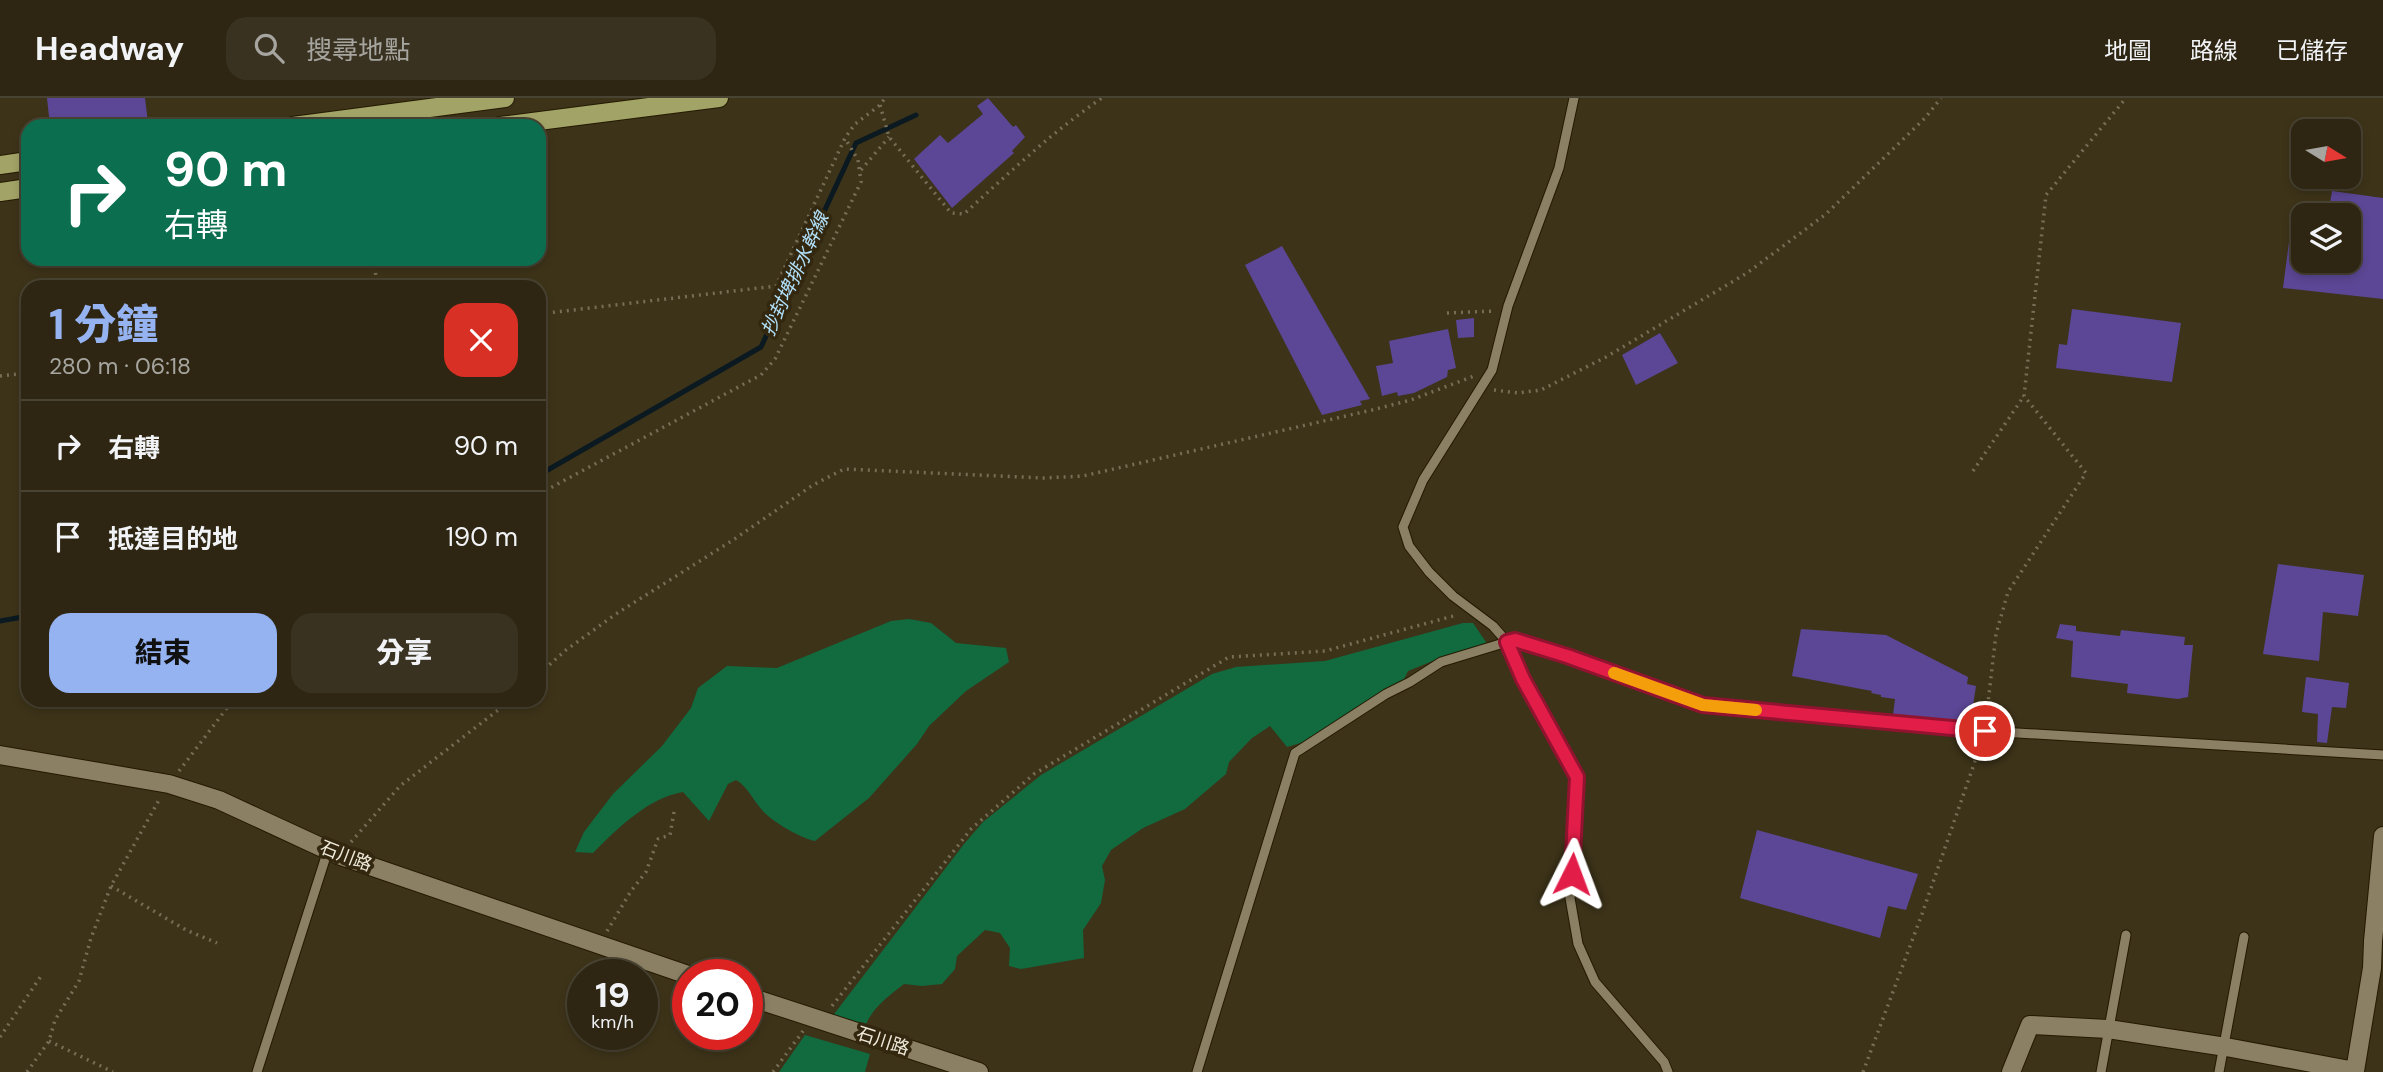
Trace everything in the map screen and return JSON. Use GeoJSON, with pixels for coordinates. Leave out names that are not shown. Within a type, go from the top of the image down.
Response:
{"type":"FeatureCollection","features":[{"type":"Feature","properties":{"kind":"main road"},"geometry":{"type":"LineString","coordinates":[[346,119],[505,98]]}},
{"type":"Feature","properties":{"kind":"main road"},"geometry":{"type":"LineString","coordinates":[[546,120],[719,98]]}},
{"type":"Feature","properties":{"kind":"main road"},"geometry":{"type":"LineString","coordinates":[[0,165],[21,162]]}},
{"type":"Feature","properties":{"kind":"main road"},"geometry":{"type":"LineString","coordinates":[[0,192],[21,189]]}},
{"type":"Feature","properties":{"kind":"street","name":"石川路"},"geometry":{"type":"LineString","coordinates":[[0,755],[169,783],[219,800],[333,853],[672,970]]}},
{"type":"Feature","properties":{"kind":"street"},"geometry":{"type":"LineString","coordinates":[[2011,1072],[2030,1025],[2108,1029],[2226,1047],[2355,1072],[2372,968],[2372,941],[2383,836]]}},
{"type":"Feature","properties":{"kind":"street","name":"石川路"},"geometry":{"type":"LineString","coordinates":[[763,1001],[979,1072]]}},
{"type":"Feature","properties":{"kind":"lane"},"geometry":{"type":"LineString","coordinates":[[1574,98],[1559,168],[1507,312],[1492,370],[1423,480],[1403,527],[1409,546],[1429,572],[1453,596],[1493,626],[1507,642],[1523,679],[1577,777],[1570,898],[1578,944],[1595,982],[1664,1062],[1668,1072]]}},
{"type":"Feature","properties":{"kind":"lane"},"geometry":{"type":"LineString","coordinates":[[1197,1072],[1295,753],[1441,662],[1507,642],[1515,640],[1567,656],[1703,705],[1985,731],[2383,755]]}},
{"type":"Feature","properties":{"kind":"lane"},"geometry":{"type":"LineString","coordinates":[[257,1072],[333,853]]}},
{"type":"Feature","properties":{"kind":"lane"},"geometry":{"type":"LineString","coordinates":[[2101,1072],[2126,935]]}},
{"type":"Feature","properties":{"kind":"lane"},"geometry":{"type":"LineString","coordinates":[[2220,1072],[2244,937]]}},
{"type":"Feature","properties":{"kind":"path"},"geometry":{"type":"LineString","coordinates":[[546,312],[776,286],[845,138],[855,124],[885,98]]}},
{"type":"Feature","properties":{"kind":"path"},"geometry":{"type":"LineString","coordinates":[[880,105],[889,137],[951,213],[964,214],[1031,153],[1102,98]]}},
{"type":"Feature","properties":{"kind":"path"},"geometry":{"type":"LineString","coordinates":[[1481,389],[1518,393],[1541,390],[1606,357],[1748,273],[1826,214],[1925,118],[1941,98]]}},
{"type":"Feature","properties":{"kind":"path"},"geometry":{"type":"LineString","coordinates":[[1973,471],[2024,396],[2046,195],[2126,98]]}},
{"type":"Feature","properties":{"kind":"path"},"geometry":{"type":"LineString","coordinates":[[861,170],[889,137]]}},
{"type":"Feature","properties":{"kind":"path"},"geometry":{"type":"LineString","coordinates":[[546,490],[761,375],[775,359],[861,182],[858,160],[845,138]]}},
{"type":"Feature","properties":{"kind":"path"},"geometry":{"type":"LineString","coordinates":[[1447,313],[1479,310],[1507,312]]}},
{"type":"Feature","properties":{"kind":"path"},"geometry":{"type":"LineString","coordinates":[[546,668],[616,614],[733,540],[813,485],[844,469],[1044,478],[1083,476],[1385,407],[1492,370]]}},
{"type":"Feature","properties":{"kind":"path"},"geometry":{"type":"LineString","coordinates":[[0,376],[21,374]]}},
{"type":"Feature","properties":{"kind":"path"},"geometry":{"type":"LineString","coordinates":[[1863,1072],[1922,914],[1985,731],[1996,634],[2008,592],[2086,473],[2024,396]]}},
{"type":"Feature","properties":{"kind":"path"},"geometry":{"type":"LineString","coordinates":[[773,1072],[804,1030],[820,1021],[971,829],[1034,774],[1229,657],[1325,651],[1473,611]]}},
{"type":"Feature","properties":{"kind":"path"},"geometry":{"type":"LineString","coordinates":[[27,1072],[49,1041],[55,1020],[79,981],[91,938],[111,886],[169,783],[228,707]]}},
{"type":"Feature","properties":{"kind":"path"},"geometry":{"type":"LineString","coordinates":[[333,853],[401,786],[502,707]]}},
{"type":"Feature","properties":{"kind":"path"},"geometry":{"type":"LineString","coordinates":[[598,945],[646,872],[658,839],[670,835],[674,812]]}},
{"type":"Feature","properties":{"kind":"path"},"geometry":{"type":"LineString","coordinates":[[111,886],[186,930],[217,943]]}},
{"type":"Feature","properties":{"kind":"path"},"geometry":{"type":"LineString","coordinates":[[0,1037],[41,976]]}},
{"type":"Feature","properties":{"kind":"path"},"geometry":{"type":"LineString","coordinates":[[49,1041],[113,1072]]}},
{"type":"Feature","properties":{"kind":"green space"},"geometry":{"type":"Polygon","coordinates":[[[909,619],[931,623],[956,643],[1006,648],[1009,662],[966,691],[929,726],[917,744],[869,798],[815,841],[794,833],[772,819],[736,780],[728,784],[709,821],[683,792],[670,795],[646,807],[623,824],[593,853],[575,852],[584,832],[613,794],[662,746],[691,708],[698,688],[727,666],[777,668],[891,621],[909,619]]]}},
{"type":"Feature","properties":{"kind":"green space"},"geometry":{"type":"Polygon","coordinates":[[[1463,623],[1473,623],[1486,642],[1485,646],[1450,654],[1408,671],[1402,684],[1314,739],[1287,747],[1270,726],[1252,738],[1229,762],[1226,774],[1185,809],[1143,828],[1111,850],[1102,866],[1105,880],[1101,903],[1083,930],[1084,958],[1021,969],[1009,966],[1010,948],[1000,933],[985,930],[957,956],[955,969],[942,984],[904,984],[875,1009],[864,1029],[828,1022],[964,844],[983,822],[1041,775],[1212,674],[1236,667],[1325,661],[1463,623]]]}},
{"type":"Feature","properties":{"kind":"green space"},"geometry":{"type":"Polygon","coordinates":[[[805,1035],[870,1054],[865,1072],[779,1072],[805,1035]]]}},
{"type":"Feature","properties":{"kind":"building"},"geometry":{"type":"Polygon","coordinates":[[[47,98],[145,98],[148,119],[49,119],[47,98]]]}},
{"type":"Feature","properties":{"kind":"building"},"geometry":{"type":"Polygon","coordinates":[[[988,98],[1025,137],[1012,151],[1014,153],[952,208],[914,159],[940,135],[948,143],[983,114],[977,106],[988,98]]]}},
{"type":"Feature","properties":{"kind":"building"},"geometry":{"type":"Polygon","coordinates":[[[2332,191],[2383,198],[2383,299],[2283,288],[2289,242],[2291,273],[2361,273],[2361,203],[2330,203],[2332,191]]]}},
{"type":"Feature","properties":{"kind":"building"},"geometry":{"type":"Polygon","coordinates":[[[1282,246],[1370,399],[1360,401],[1362,405],[1322,415],[1245,265],[1282,246]]]}},
{"type":"Feature","properties":{"kind":"building"},"geometry":{"type":"Polygon","coordinates":[[[2072,309],[2181,323],[2172,382],[2056,368],[2059,344],[2067,345],[2072,309]]]}},
{"type":"Feature","properties":{"kind":"building"},"geometry":{"type":"Polygon","coordinates":[[[1474,318],[1474,337],[1458,338],[1456,320],[1474,318]]]}},
{"type":"Feature","properties":{"kind":"building"},"geometry":{"type":"Polygon","coordinates":[[[1448,329],[1456,368],[1448,370],[1447,377],[1414,393],[1398,396],[1397,392],[1382,396],[1376,366],[1393,363],[1389,341],[1448,329]]]}},
{"type":"Feature","properties":{"kind":"building"},"geometry":{"type":"Polygon","coordinates":[[[1660,333],[1678,363],[1636,385],[1622,355],[1660,333]]]}},
{"type":"Feature","properties":{"kind":"building"},"geometry":{"type":"Polygon","coordinates":[[[2278,564],[2364,575],[2358,616],[2323,612],[2319,661],[2263,654],[2278,564]]]}},
{"type":"Feature","properties":{"kind":"building"},"geometry":{"type":"Polygon","coordinates":[[[2060,624],[2076,626],[2076,631],[2120,636],[2121,630],[2185,637],[2184,645],[2193,645],[2188,697],[2178,699],[2127,693],[2128,684],[2071,677],[2073,641],[2056,638],[2060,624]]]}},
{"type":"Feature","properties":{"kind":"building"},"geometry":{"type":"Polygon","coordinates":[[[1801,629],[1886,635],[1968,677],[1967,684],[1976,686],[1971,719],[1967,719],[1967,722],[1893,715],[1895,699],[1881,697],[1871,693],[1872,691],[1792,676],[1801,629]]]}},
{"type":"Feature","properties":{"kind":"building"},"geometry":{"type":"Polygon","coordinates":[[[2306,677],[2349,683],[2346,708],[2332,707],[2327,743],[2317,742],[2318,714],[2302,712],[2306,677]]]}},
{"type":"Feature","properties":{"kind":"building"},"geometry":{"type":"Polygon","coordinates":[[[1757,830],[1918,874],[1906,910],[1888,906],[1880,938],[1740,898],[1757,830]]]}},
{"type":"Feature","properties":{"kind":"waterway","name":"抄封埤排水幹線"},"geometry":{"type":"LineString","coordinates":[[546,471],[761,347],[856,143],[916,115]]}},
{"type":"Feature","properties":{"kind":"waterway","name":"抄封埤排水幹線"},"geometry":{"type":"LineString","coordinates":[[0,621],[21,617]]}},
{"type":"Feature","properties":{"kind":"slow traffic"},"geometry":{"type":"LineString","coordinates":[[1614,673],[1703,705],[1756,710]]}},
{"type":"Feature","properties":{"kind":"route"},"geometry":{"type":"LineString","coordinates":[[1572,874],[1577,777],[1523,679],[1507,642],[1515,640],[1567,656],[1703,705],[1985,731]]}}]}
